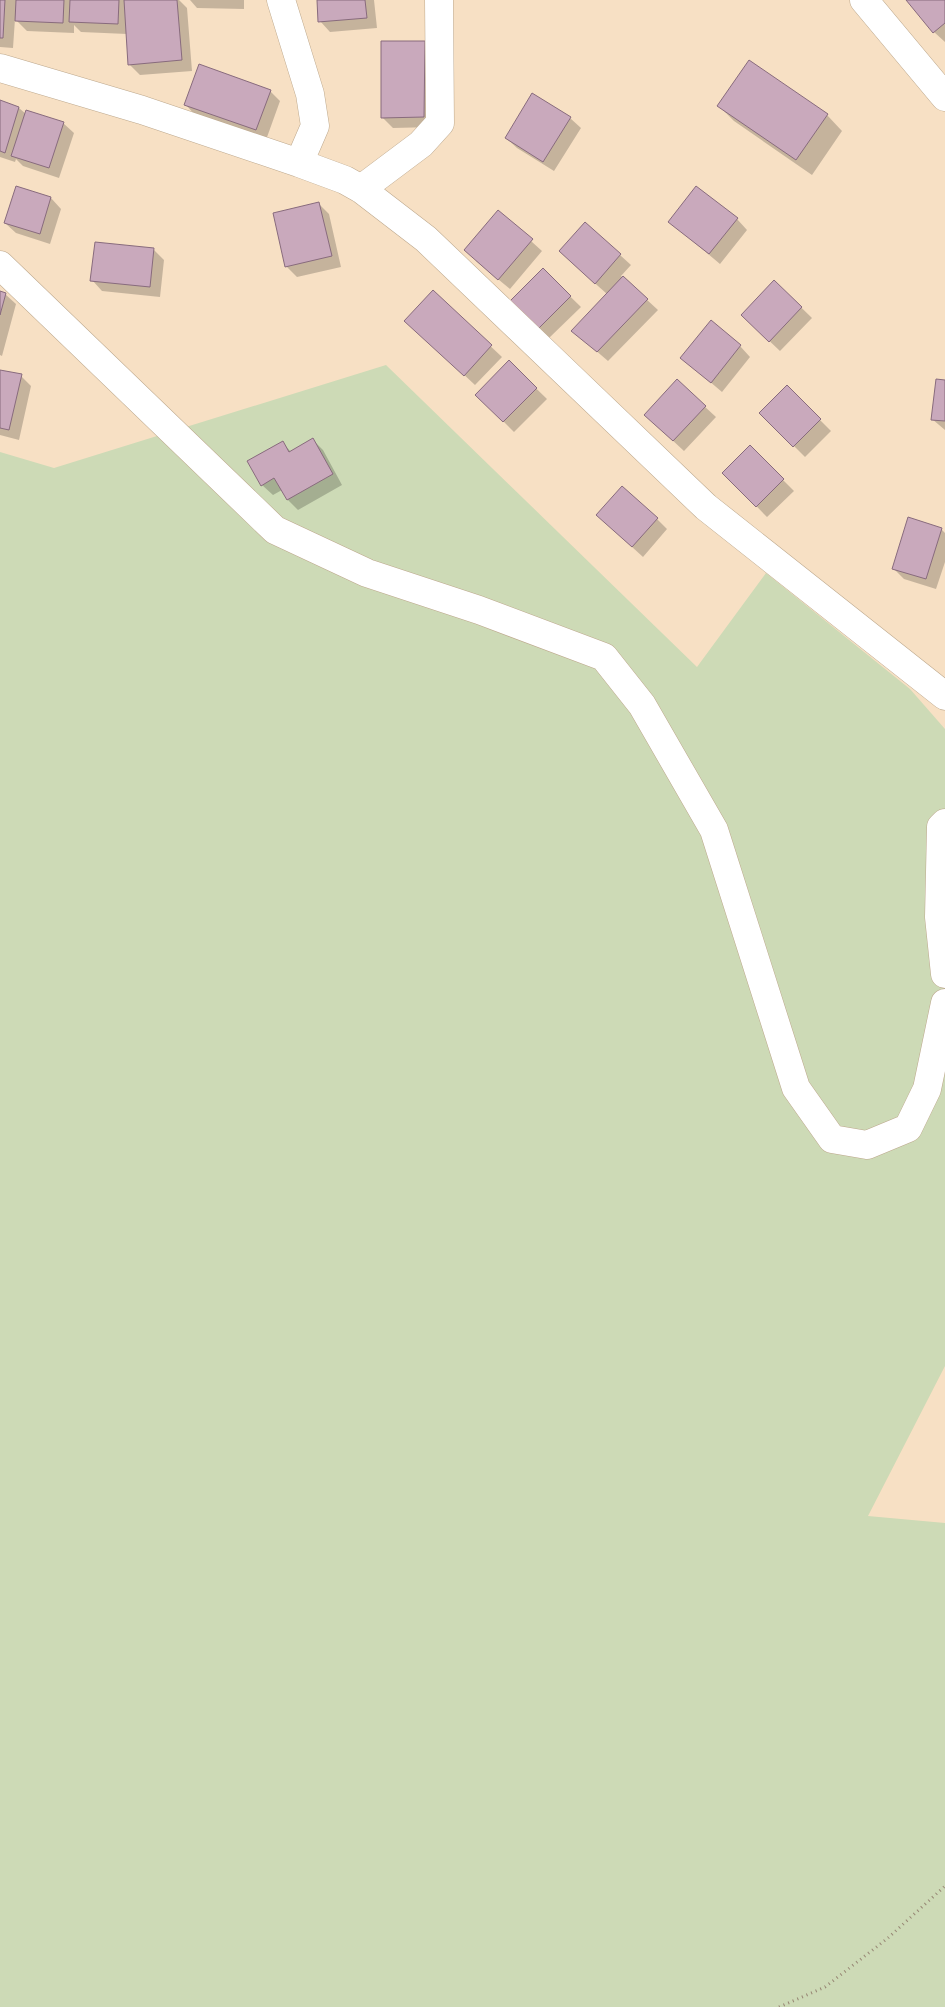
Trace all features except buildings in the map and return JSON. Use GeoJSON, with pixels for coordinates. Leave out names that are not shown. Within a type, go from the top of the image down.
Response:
{"type":"FeatureCollection","features":[{"type":"Feature","properties":{"kind":"street"},"geometry":{"type":"LineString","coordinates":[[281,0],[310,94],[315,126],[299,163]]}},
{"type":"Feature","properties":{"kind":"street"},"geometry":{"type":"LineString","coordinates":[[361,189],[421,144],[440,123],[439,0]]}},
{"type":"Feature","properties":{"kind":"street"},"geometry":{"type":"LineString","coordinates":[[864,0],[945,97]]}},
{"type":"Feature","properties":{"kind":"street"},"geometry":{"type":"LineString","coordinates":[[0,68],[142,110],[299,163],[345,180],[361,189],[426,239],[706,507],[945,696]]}},
{"type":"Feature","properties":{"kind":"street"},"geometry":{"type":"LineString","coordinates":[[0,265],[276,530],[367,572],[479,610],[604,657],[642,705],[714,830],[796,1088],[832,1139],[867,1144],[908,1128],[926,1089],[945,1002]]}},
{"type":"Feature","properties":{"kind":"street"},"geometry":{"type":"LineString","coordinates":[[945,823],[941,826],[939,917],[945,974]]}},
{"type":"Feature","properties":{"kind":"path"},"geometry":{"type":"LineString","coordinates":[[779,2007],[825,1987],[888,1938],[945,1886]]}},
{"type":"Feature","properties":{"kind":"green space"},"geometry":{"type":"Polygon","coordinates":[[[386,365],[697,667],[766,573],[910,689],[945,729],[945,1366],[868,1516],[945,1523],[945,2007],[0,2007],[0,452],[54,468],[386,365]]]}}]}
